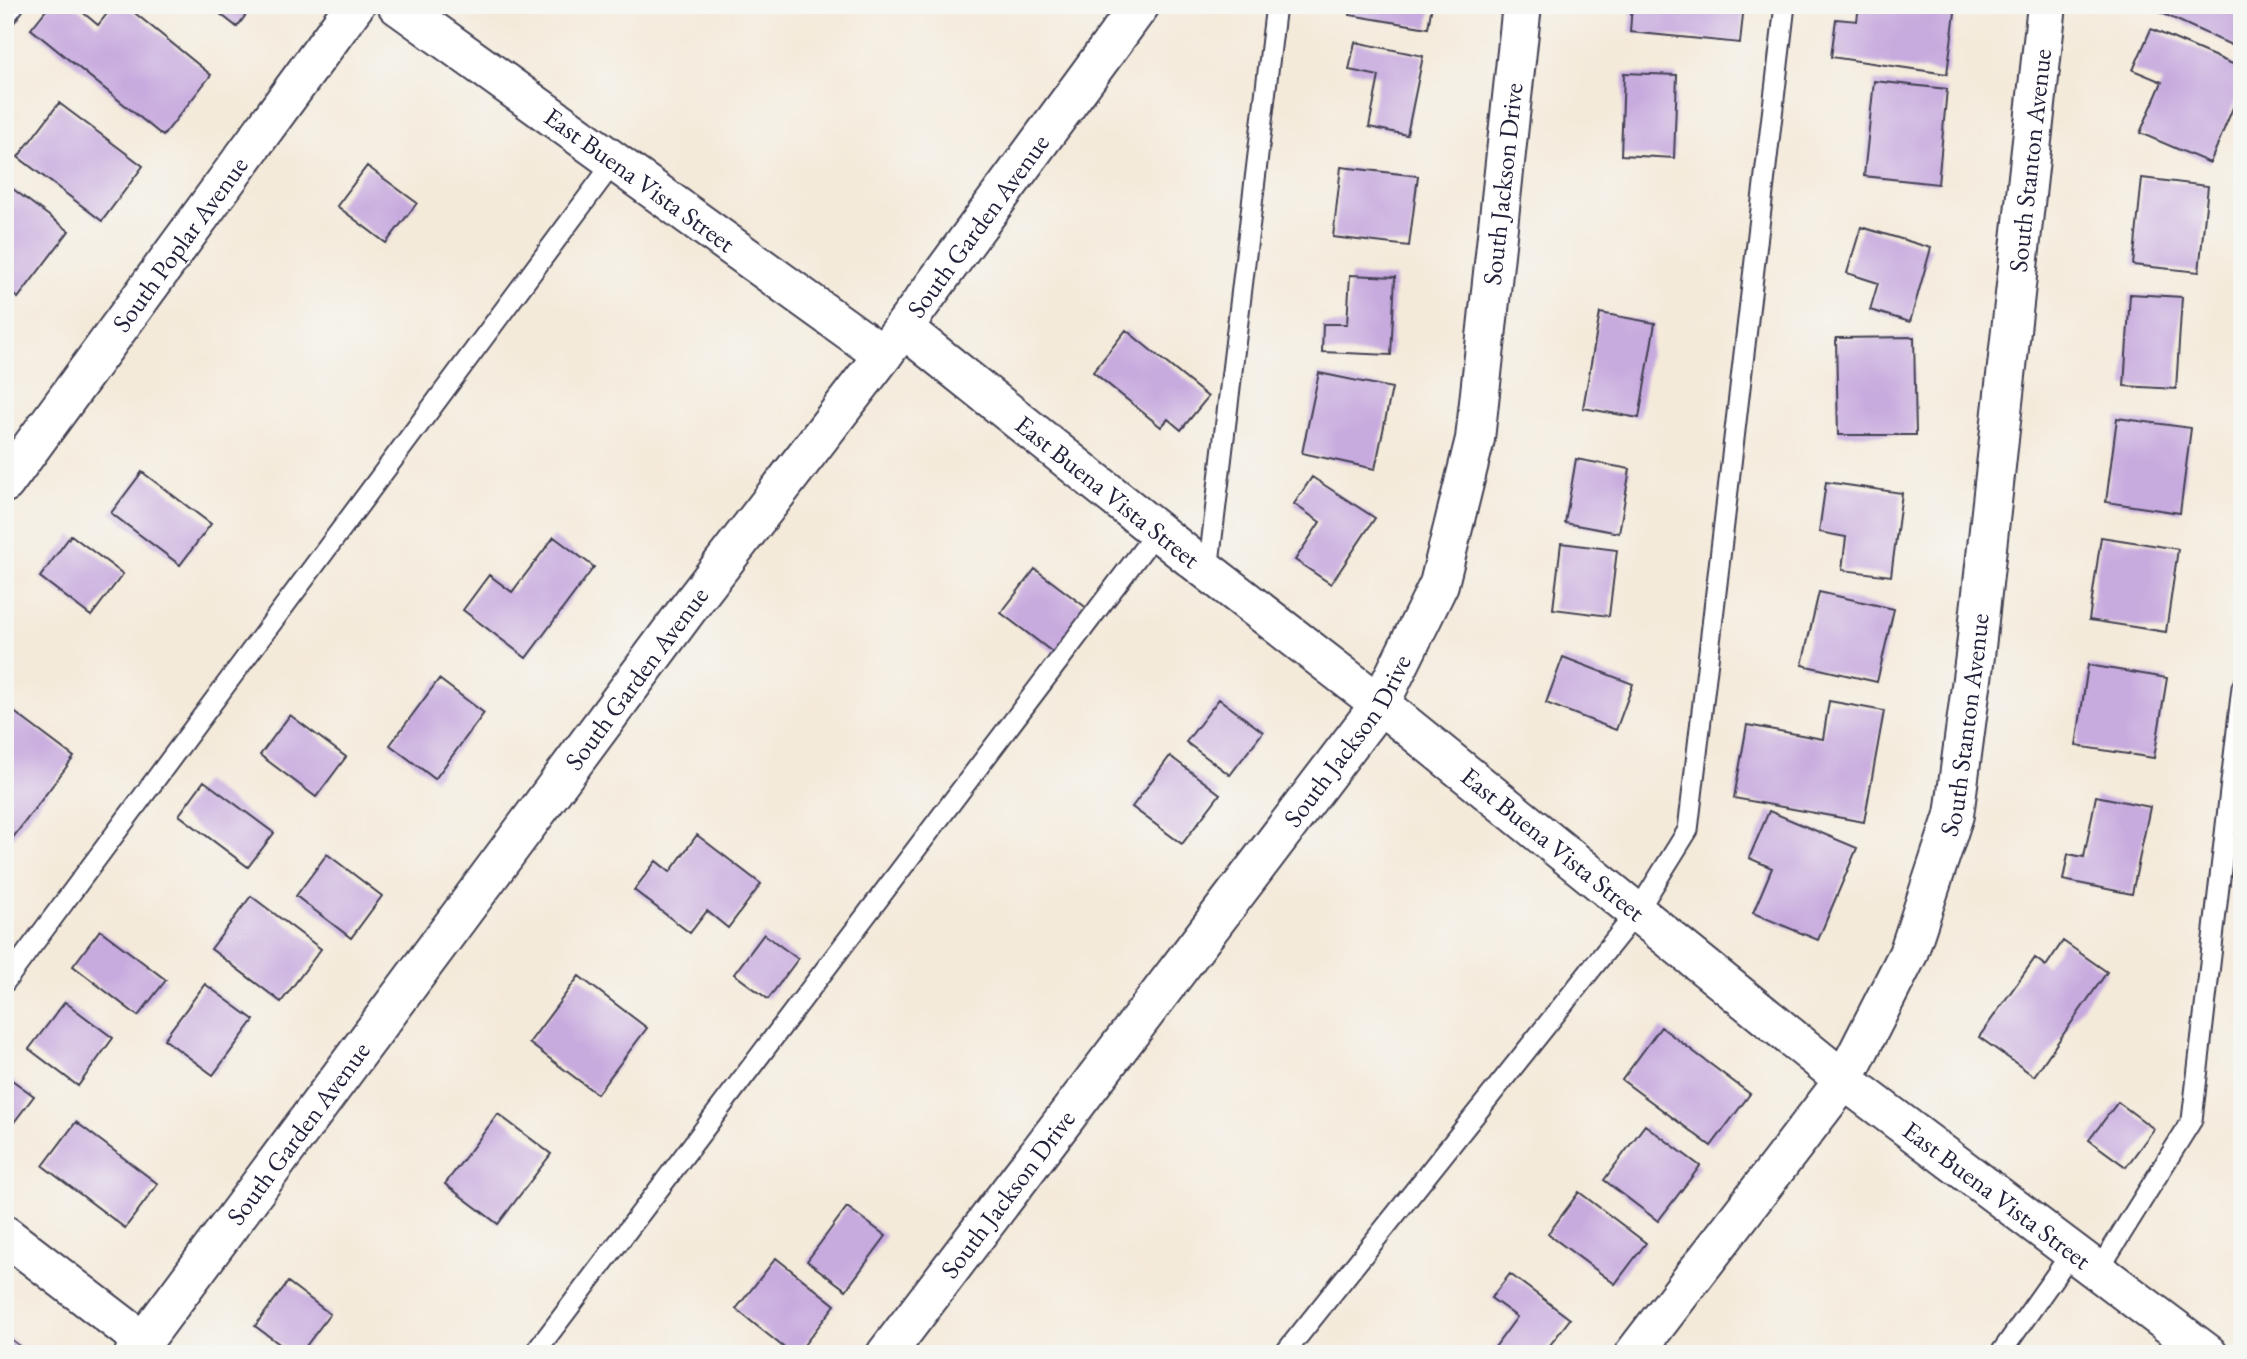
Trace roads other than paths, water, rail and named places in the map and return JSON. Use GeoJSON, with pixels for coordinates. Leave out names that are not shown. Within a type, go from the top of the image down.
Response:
{"type":"FeatureCollection","features":[{"type":"Feature","properties":{"kind":"street","name":"South Poplar Avenue"},"geometry":{"type":"LineString","coordinates":[[5,483],[355,5]]}},
{"type":"Feature","properties":{"kind":"street","name":"East Buena Vista Street"},"geometry":{"type":"LineString","coordinates":[[397,5],[614,162],[893,341],[1157,531],[1380,704],[1844,1080],[2208,1354]]}},
{"type":"Feature","properties":{"kind":"street","name":"South Garden Avenue"},"geometry":{"type":"LineString","coordinates":[[138,1348],[687,610],[893,341],[1140,5]]}},
{"type":"Feature","properties":{"kind":"street","name":"South Jackson Drive"},"geometry":{"type":"LineString","coordinates":[[886,1354],[1380,704],[1439,584],[1475,439],[1522,5]]}},
{"type":"Feature","properties":{"kind":"street","name":"South Stanton Avenue"},"geometry":{"type":"LineString","coordinates":[[1633,1354],[1844,1080],[1908,954],[1954,815],[1975,656],[2047,5]]}},
{"type":"Feature","properties":{"kind":"street"},"geometry":{"type":"LineString","coordinates":[[5,1235],[138,1348]]}},
{"type":"Feature","properties":{"kind":"lane"},"geometry":{"type":"LineString","coordinates":[[5,17],[14,5]]}},
{"type":"Feature","properties":{"kind":"lane"},"geometry":{"type":"LineString","coordinates":[[1208,571],[1276,5]]}},
{"type":"Feature","properties":{"kind":"lane"},"geometry":{"type":"LineString","coordinates":[[1284,1354],[1637,912],[1688,831],[1785,5]]}},
{"type":"Feature","properties":{"kind":"lane"},"geometry":{"type":"LineString","coordinates":[[5,982],[614,162]]}},
{"type":"Feature","properties":{"kind":"lane"},"geometry":{"type":"LineString","coordinates":[[534,1354],[1157,531]]}},
{"type":"Feature","properties":{"kind":"lane"},"geometry":{"type":"LineString","coordinates":[[2000,1354],[2085,1261],[2192,1120],[2242,687]]}}]}
